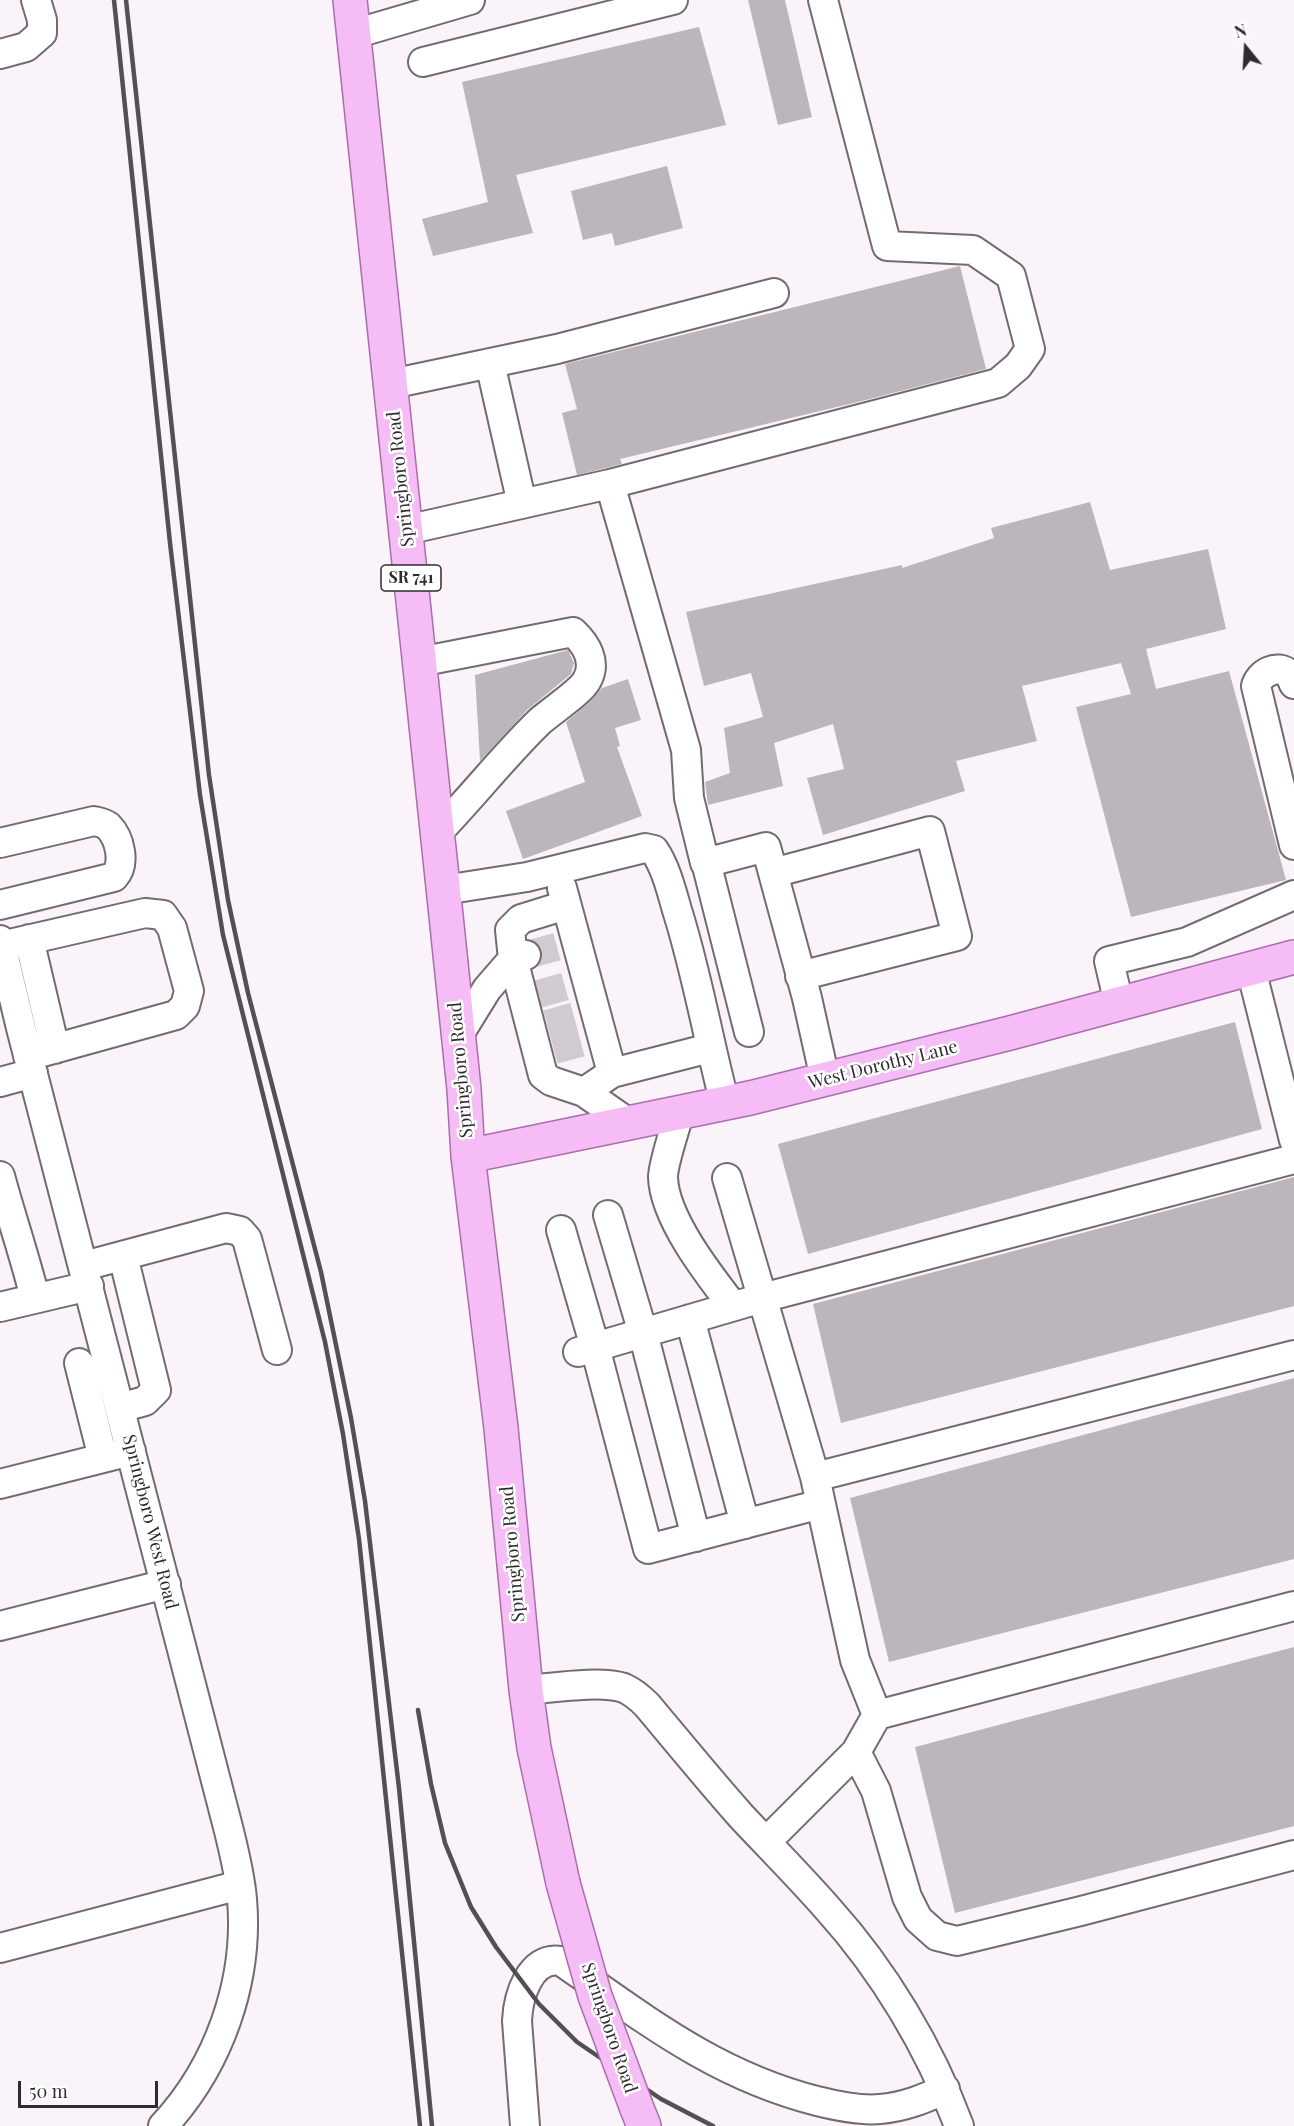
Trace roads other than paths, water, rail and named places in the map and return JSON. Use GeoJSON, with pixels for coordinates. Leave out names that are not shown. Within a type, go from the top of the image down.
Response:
{"type":"FeatureCollection","features":[{"type":"Feature","properties":{"kind":"main road","name":"Springboro Road"},"geometry":{"type":"LineString","coordinates":[[350,0],[444,890],[468,1156],[501,1428],[526,1690],[534,1748],[563,1883],[595,1996],[640,2116]]}},
{"type":"Feature","properties":{"kind":"main road","name":"West Dorothy Lane"},"geometry":{"type":"LineString","coordinates":[[468,1156],[725,1104],[1294,957]]}},
{"type":"Feature","properties":{"kind":"street"},"geometry":{"type":"LineString","coordinates":[[0,54],[26,47],[42,33],[42,20],[36,0]]}},
{"type":"Feature","properties":{"kind":"street"},"geometry":{"type":"LineString","coordinates":[[354,34],[470,0]]}},
{"type":"Feature","properties":{"kind":"street"},"geometry":{"type":"LineString","coordinates":[[406,530],[610,484],[998,383],[1018,366],[1030,349],[1011,276],[974,250],[887,246],[823,0]]}},
{"type":"Feature","properties":{"kind":"street"},"geometry":{"type":"LineString","coordinates":[[423,62],[613,7],[659,2]]}},
{"type":"Feature","properties":{"kind":"street"},"geometry":{"type":"LineString","coordinates":[[391,384],[557,349],[774,293]]}},
{"type":"Feature","properties":{"kind":"street"},"geometry":{"type":"LineString","coordinates":[[490,363],[522,504]]}},
{"type":"Feature","properties":{"kind":"street"},"geometry":{"type":"LineString","coordinates":[[610,484],[686,750],[689,798],[749,1032]]}},
{"type":"Feature","properties":{"kind":"street"},"geometry":{"type":"LineString","coordinates":[[419,662],[573,632],[583,641],[590,656],[591,668],[586,681],[540,721],[437,833]]}},
{"type":"Feature","properties":{"kind":"street"},"geometry":{"type":"LineString","coordinates":[[1294,684],[1289,674],[1281,670],[1271,670],[1258,679],[1256,687],[1294,845]]}},
{"type":"Feature","properties":{"kind":"street"},"geometry":{"type":"LineString","coordinates":[[0,843],[94,821],[106,824],[114,835],[121,860],[120,871],[114,877],[0,905]]}},
{"type":"Feature","properties":{"kind":"street"},"geometry":{"type":"LineString","coordinates":[[773,873],[930,831],[957,936],[800,976]]}},
{"type":"Feature","properties":{"kind":"street"},"geometry":{"type":"LineString","coordinates":[[706,862],[766,847],[807,998],[825,1079]]}},
{"type":"Feature","properties":{"kind":"street"},"geometry":{"type":"LineString","coordinates":[[444,890],[527,877],[645,848],[654,850],[663,863],[686,937],[710,1048],[725,1104]]}},
{"type":"Feature","properties":{"kind":"street"},"geometry":{"type":"LineString","coordinates":[[559,869],[572,943],[593,1025],[612,1073]]}},
{"type":"Feature","properties":{"kind":"street"},"geometry":{"type":"LineString","coordinates":[[1119,1004],[1109,961],[1187,942],[1294,895]]}},
{"type":"Feature","properties":{"kind":"street"},"geometry":{"type":"LineString","coordinates":[[566,905],[521,919],[510,930],[522,956],[542,1039],[543,1075],[584,1092],[630,1124]]}},
{"type":"Feature","properties":{"kind":"street"},"geometry":{"type":"LineString","coordinates":[[0,1082],[56,1049],[176,1015],[185,1006],[189,991],[172,928],[163,915],[145,913],[1,943]]}},
{"type":"Feature","properties":{"kind":"street"},"geometry":{"type":"LineString","coordinates":[[29,939],[56,1049]]}},
{"type":"Feature","properties":{"kind":"street","name":"Springboro West Road"},"geometry":{"type":"LineString","coordinates":[[1,943],[228,1827],[240,1885],[243,1934],[241,1958],[235,1992],[225,2025],[186,2113],[163,2126]]}},
{"type":"Feature","properties":{"kind":"street"},"geometry":{"type":"LineString","coordinates":[[458,1036],[487,989],[522,956]]}},
{"type":"Feature","properties":{"kind":"street"},"geometry":{"type":"LineString","coordinates":[[1251,969],[1294,1140]]}},
{"type":"Feature","properties":{"kind":"street"},"geometry":{"type":"LineString","coordinates":[[584,1092],[612,1073],[710,1048]]}},
{"type":"Feature","properties":{"kind":"street"},"geometry":{"type":"LineString","coordinates":[[679,1114],[663,1176],[669,1205],[705,1270],[734,1306]]}},
{"type":"Feature","properties":{"kind":"street"},"geometry":{"type":"LineString","coordinates":[[587,1349],[762,1298],[1294,1159]]}},
{"type":"Feature","properties":{"kind":"street"},"geometry":{"type":"LineString","coordinates":[[0,1176],[35,1298]]}},
{"type":"Feature","properties":{"kind":"street"},"geometry":{"type":"LineString","coordinates":[[727,1178],[818,1491],[855,1660],[877,1715]]}},
{"type":"Feature","properties":{"kind":"street"},"geometry":{"type":"LineString","coordinates":[[608,1215],[643,1333],[696,1537]]}},
{"type":"Feature","properties":{"kind":"street"},"geometry":{"type":"LineString","coordinates":[[0,1307],[35,1298],[86,1276],[123,1256],[226,1228],[240,1231],[247,1239],[277,1350]]}},
{"type":"Feature","properties":{"kind":"street"},"geometry":{"type":"LineString","coordinates":[[561,1230],[587,1349],[648,1549],[745,1524],[818,1491],[1294,1355]]}},
{"type":"Feature","properties":{"kind":"street"},"geometry":{"type":"LineString","coordinates":[[120,1408],[145,1401],[156,1390],[123,1256]]}},
{"type":"Feature","properties":{"kind":"street"},"geometry":{"type":"LineString","coordinates":[[690,1319],[745,1524]]}},
{"type":"Feature","properties":{"kind":"street"},"geometry":{"type":"LineString","coordinates":[[79,1363],[104,1458]]}},
{"type":"Feature","properties":{"kind":"street"},"geometry":{"type":"LineString","coordinates":[[0,1484],[131,1451]]}},
{"type":"Feature","properties":{"kind":"street"},"geometry":{"type":"LineString","coordinates":[[0,1626],[166,1584]]}},
{"type":"Feature","properties":{"kind":"street"},"geometry":{"type":"LineString","coordinates":[[766,1842],[856,1752],[877,1715],[1294,1606]]}},
{"type":"Feature","properties":{"kind":"street"},"geometry":{"type":"LineString","coordinates":[[526,1690],[606,1685],[624,1688],[637,1695],[766,1842],[830,1910],[862,1951],[892,1993],[927,2053],[945,2089],[959,2126]]}},
{"type":"Feature","properties":{"kind":"street"},"geometry":{"type":"LineString","coordinates":[[856,1752],[876,1791],[907,1897],[918,1919],[937,1936],[957,1941],[1294,1855]]}},
{"type":"Feature","properties":{"kind":"street"},"geometry":{"type":"LineString","coordinates":[[0,1947],[240,1885]]}},
{"type":"Feature","properties":{"kind":"street"},"geometry":{"type":"LineString","coordinates":[[525,2126],[517,2021],[518,2007],[524,1984],[536,1969],[545,1962],[553,1960],[561,1961],[687,2047],[754,2081],[794,2095],[868,2110],[903,2106],[945,2089]]}},
{"type":"Feature","properties":{"kind":"tunnel"},"geometry":{"type":"LineString","coordinates":[[530,954],[567,944]]}},
{"type":"Feature","properties":{"kind":"tunnel"},"geometry":{"type":"LineString","coordinates":[[538,994],[578,983]]}},
{"type":"Feature","properties":{"kind":"tunnel"},"geometry":{"type":"LineString","coordinates":[[547,1024],[583,1014]]}},
{"type":"Feature","properties":{"kind":"tunnel"},"geometry":{"type":"LineString","coordinates":[[554,1050],[591,1040]]}},
{"type":"Feature","properties":{"kind":"railway"},"geometry":{"type":"LineString","coordinates":[[114,0],[170,543],[200,795],[223,935],[325,1342],[343,1434],[359,1539],[420,2126]]}},
{"type":"Feature","properties":{"kind":"railway"},"geometry":{"type":"LineString","coordinates":[[126,0],[209,775],[228,900],[248,993],[321,1272],[351,1418],[365,1501],[399,1788],[432,2126]]}},
{"type":"Feature","properties":{"kind":"railway"},"geometry":{"type":"LineString","coordinates":[[418,1710],[431,1784],[445,1843],[471,1907],[496,1947],[539,2004],[577,2042],[661,2099],[713,2126]]}}]}
